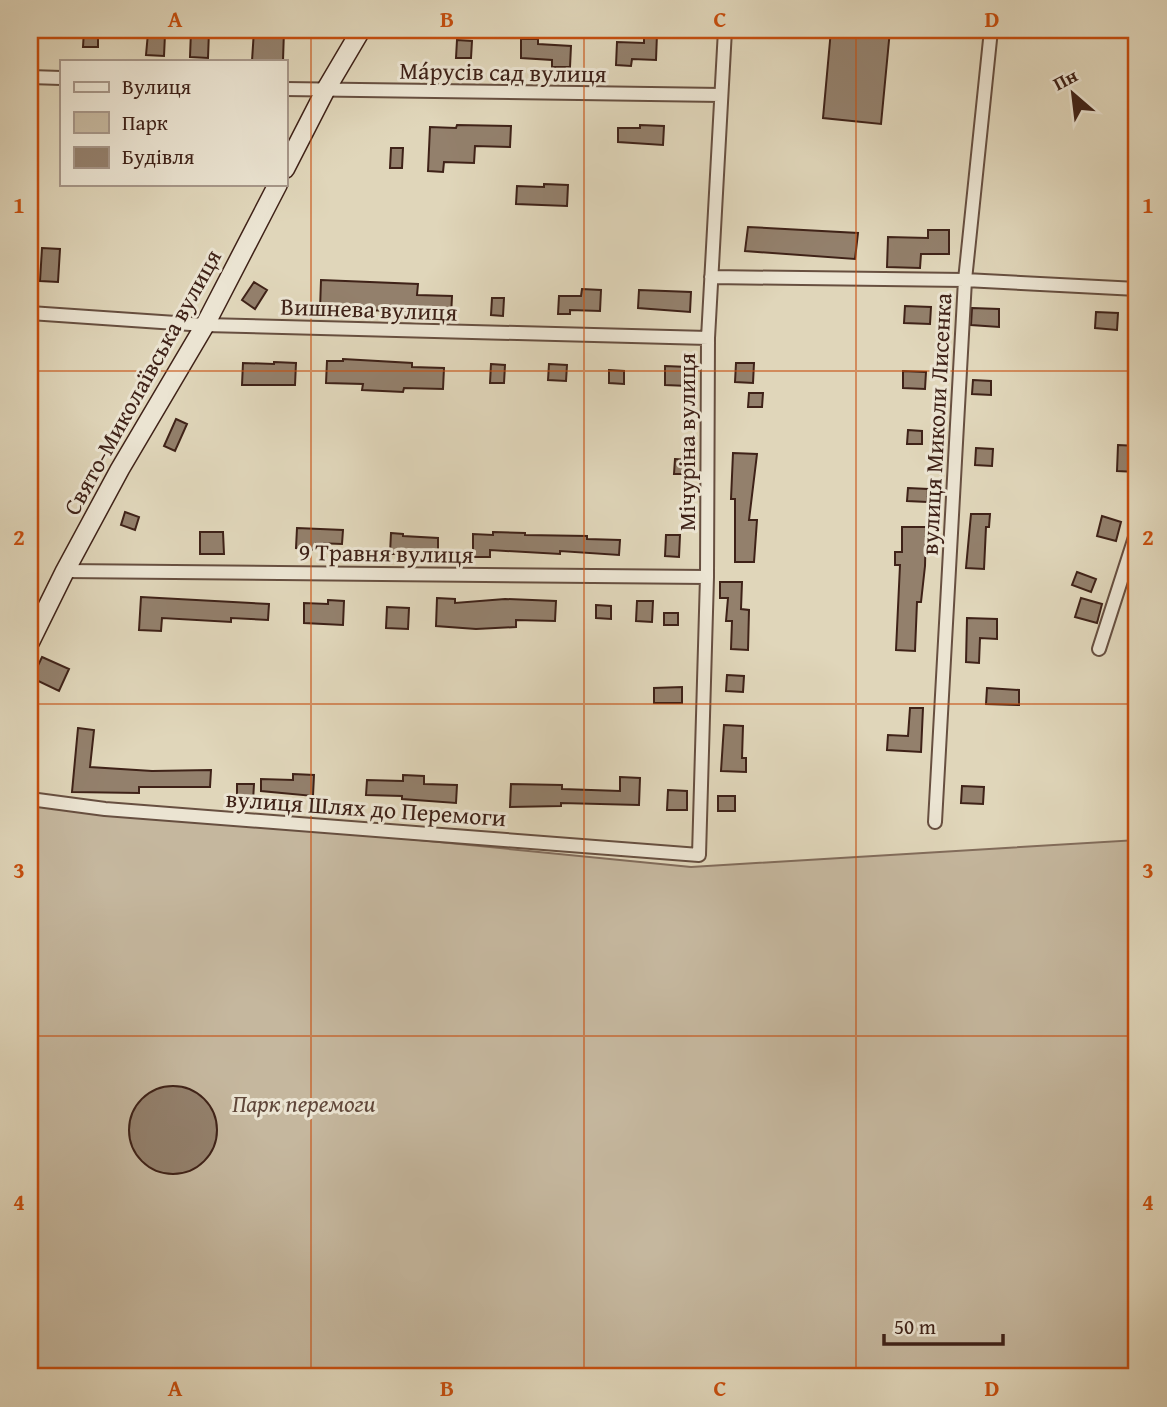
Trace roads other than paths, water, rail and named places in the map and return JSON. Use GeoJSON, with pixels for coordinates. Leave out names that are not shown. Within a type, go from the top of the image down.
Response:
{"type":"FeatureCollection","features":[{"type":"Feature","properties":{"kind":"street"},"geometry":{"type":"LineString","coordinates":[[287,165],[325,91],[361,30]]}},
{"type":"Feature","properties":{"kind":"street","name":"Мічуріна вулиця"},"geometry":{"type":"LineString","coordinates":[[699,855],[707,577],[708,338],[725,30]]}},
{"type":"Feature","properties":{"kind":"street","name":"вулиця Миколи Лисенка"},"geometry":{"type":"LineString","coordinates":[[935,822],[965,280],[991,30]]}},
{"type":"Feature","properties":{"kind":"street"},"geometry":{"type":"LineString","coordinates":[[30,77],[60,78]]}},
{"type":"Feature","properties":{"kind":"street","name":"Мáрусів сад вулиця"},"geometry":{"type":"LineString","coordinates":[[287,89],[721,95]]}},
{"type":"Feature","properties":{"kind":"street","name":"Свято-Миколаївська вулиця"},"geometry":{"type":"LineString","coordinates":[[30,642],[120,469],[205,325],[277,186]]}},
{"type":"Feature","properties":{"kind":"street"},"geometry":{"type":"LineString","coordinates":[[711,277],[965,280],[1137,289]]}},
{"type":"Feature","properties":{"kind":"street","name":"Вишнева вулиця"},"geometry":{"type":"LineString","coordinates":[[30,313],[205,325],[708,338]]}},
{"type":"Feature","properties":{"kind":"street"},"geometry":{"type":"LineString","coordinates":[[1099,649],[1137,531]]}},
{"type":"Feature","properties":{"kind":"street","name":"9 Травня вулиця"},"geometry":{"type":"LineString","coordinates":[[65,571],[707,577]]}},
{"type":"Feature","properties":{"kind":"street","name":"вулиця Шлях до Перемоги"},"geometry":{"type":"LineString","coordinates":[[30,799],[105,810],[699,855]]}},
{"type":"Feature","properties":{"kind":"park label","name":"Парк перемоги"},"geometry":{"type":"Point","coordinates":[304,1103]}}]}
